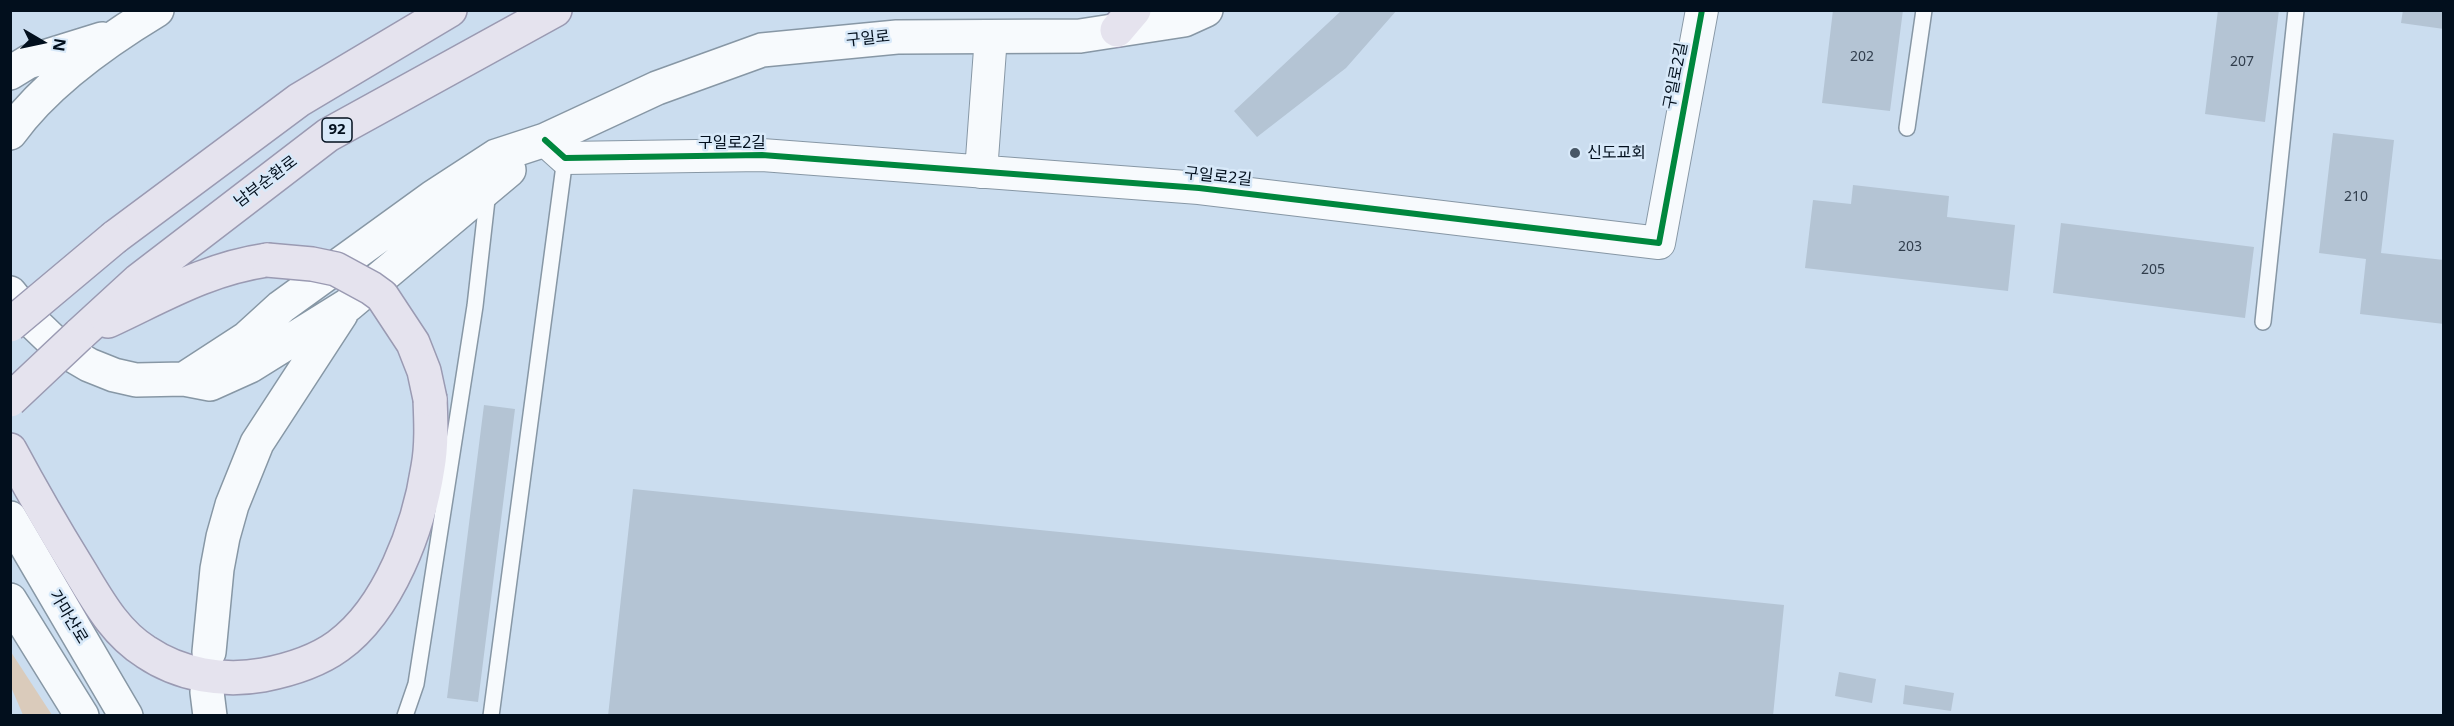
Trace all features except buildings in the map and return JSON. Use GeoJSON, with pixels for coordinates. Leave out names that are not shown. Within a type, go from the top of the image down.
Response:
{"type":"FeatureCollection","features":[{"type":"Feature","properties":{"kind":"main road"},"geometry":{"type":"LineString","coordinates":[[10,133],[39,98],[116,35],[157,10]]}},
{"type":"Feature","properties":{"kind":"main road"},"geometry":{"type":"LineString","coordinates":[[10,325],[115,237],[299,100],[450,10]]}},
{"type":"Feature","properties":{"kind":"main road","name":"남부순환로"},"geometry":{"type":"LineString","coordinates":[[10,400],[79,335],[145,290],[328,135],[555,10]]}},
{"type":"Feature","properties":{"kind":"main road","name":"구일로"},"geometry":{"type":"LineString","coordinates":[[555,149],[657,88],[762,50],[897,37],[1080,36],[1125,20],[1184,20],[1206,10]]}},
{"type":"Feature","properties":{"kind":"main road"},"geometry":{"type":"LineString","coordinates":[[10,73],[28,62],[116,35]]}},
{"type":"Feature","properties":{"kind":"main road"},"geometry":{"type":"LineString","coordinates":[[10,293],[35,324],[60,348],[89,365],[114,375],[136,380],[184,380],[210,384],[250,366],[348,305],[489,186],[555,149]]}},
{"type":"Feature","properties":{"kind":"main road"},"geometry":{"type":"LineString","coordinates":[[184,380],[247,338],[281,307],[433,197],[496,156],[555,149]]}},
{"type":"Feature","properties":{"kind":"main road"},"geometry":{"type":"LineString","coordinates":[[10,450],[41,509],[109,618],[145,652],[182,670],[210,677],[254,677],[290,670],[339,646],[360,626],[395,573],[419,509],[428,467],[431,432],[430,399],[424,371],[412,343],[382,296],[336,269],[312,264],[267,260],[221,269],[145,290]]}},
{"type":"Feature","properties":{"kind":"main road"},"geometry":{"type":"LineString","coordinates":[[209,652],[219,558],[236,495],[257,443],[348,305]]}},
{"type":"Feature","properties":{"kind":"main road","name":"가마산로"},"geometry":{"type":"LineString","coordinates":[[10,518],[126,716]]}},
{"type":"Feature","properties":{"kind":"main road"},"geometry":{"type":"LineString","coordinates":[[10,600],[82,716]]}},
{"type":"Feature","properties":{"kind":"street","name":"구일로2길"},"geometry":{"type":"LineString","coordinates":[[555,149],[762,155],[1199,188],[1659,243],[1702,10]]}},
{"type":"Feature","properties":{"kind":"street"},"geometry":{"type":"LineString","coordinates":[[981,172],[991,36]]}},
{"type":"Feature","properties":{"kind":"lane"},"geometry":{"type":"LineString","coordinates":[[1907,128],[1924,10]]}},
{"type":"Feature","properties":{"kind":"lane"},"geometry":{"type":"LineString","coordinates":[[2263,322],[2296,10]]}},
{"type":"Feature","properties":{"kind":"lane"},"geometry":{"type":"LineString","coordinates":[[491,716],[555,149]]}},
{"type":"Feature","properties":{"kind":"lane"},"geometry":{"type":"LineString","coordinates":[[405,716],[416,684],[476,306],[489,186]]}},
{"type":"Feature","properties":{"kind":"shaded area"},"geometry":{"type":"Polygon","coordinates":[[[10,652],[52,715],[23,715],[11,687],[10,652]]]}},
{"type":"Feature","properties":{"kind":"cycle path"},"geometry":{"type":"LineString","coordinates":[[545,140],[565,158],[762,155],[1199,188],[1659,243],[1702,10]]}},
{"type":"Feature","properties":{"kind":"place","name":"신도교회"},"geometry":{"type":"Point","coordinates":[1575,153]}}]}
